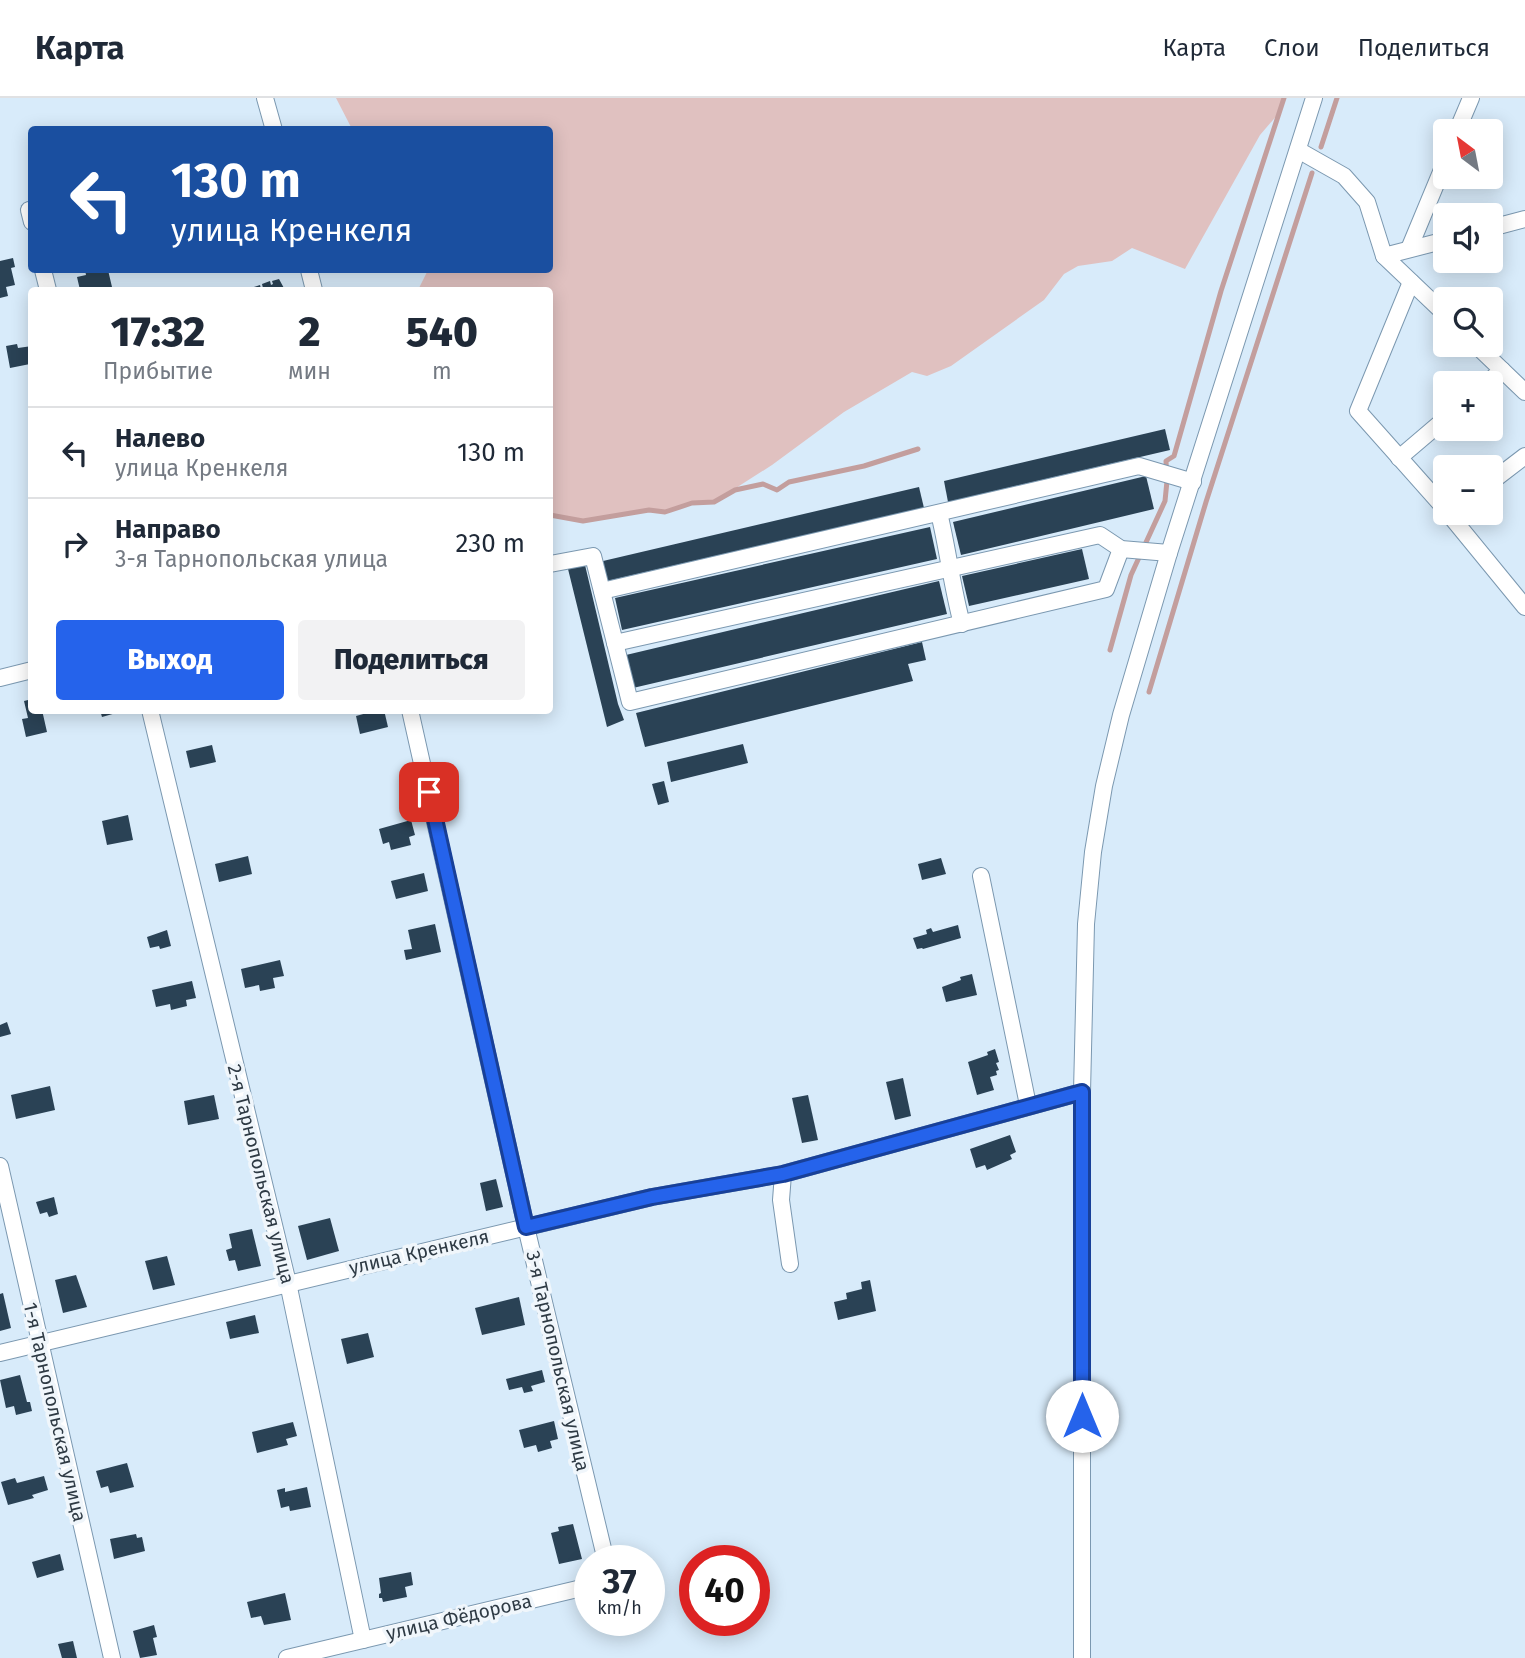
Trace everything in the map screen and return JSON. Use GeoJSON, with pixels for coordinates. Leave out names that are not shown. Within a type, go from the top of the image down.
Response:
{"type":"FeatureCollection","features":[{"type":"Feature","properties":{"kind":"street"},"geometry":{"type":"LineString","coordinates":[[265,98],[273,126]]}},
{"type":"Feature","properties":{"kind":"street"},"geometry":{"type":"LineString","coordinates":[[1082,1658],[1082,1092],[1086,924],[1093,852],[1104,786],[1121,715],[1169,553],[1314,98]]}},
{"type":"Feature","properties":{"kind":"street"},"geometry":{"type":"LineString","coordinates":[[1462,119],[1471,98]]}},
{"type":"Feature","properties":{"kind":"street"},"geometry":{"type":"LineString","coordinates":[[1298,150],[1344,176],[1367,202],[1384,256],[1433,303]]}},
{"type":"Feature","properties":{"kind":"street"},"geometry":{"type":"LineString","coordinates":[[1409,249],[1434,189]]}},
{"type":"Feature","properties":{"kind":"street"},"geometry":{"type":"LineString","coordinates":[[1503,225],[1525,219]]}},
{"type":"Feature","properties":{"kind":"street"},"geometry":{"type":"LineString","coordinates":[[1384,256],[1433,243]]}},
{"type":"Feature","properties":{"kind":"street"},"geometry":{"type":"LineString","coordinates":[[1411,282],[1357,411],[1433,495]]}},
{"type":"Feature","properties":{"kind":"street"},"geometry":{"type":"LineString","coordinates":[[1488,357],[1525,392]]}},
{"type":"Feature","properties":{"kind":"street"},"geometry":{"type":"LineString","coordinates":[[1399,458],[1433,429]]}},
{"type":"Feature","properties":{"kind":"street"},"geometry":{"type":"LineString","coordinates":[[1503,473],[1525,456]]}},
{"type":"Feature","properties":{"kind":"street"},"geometry":{"type":"LineString","coordinates":[[602,591],[1139,466],[1193,482]]}},
{"type":"Feature","properties":{"kind":"street"},"geometry":{"type":"LineString","coordinates":[[939,513],[951,567],[951,583],[962,624]]}},
{"type":"Feature","properties":{"kind":"street"},"geometry":{"type":"LineString","coordinates":[[1459,525],[1522,598]]}},
{"type":"Feature","properties":{"kind":"street"},"geometry":{"type":"LineString","coordinates":[[615,643],[1100,534],[1121,550],[1169,553]]}},
{"type":"Feature","properties":{"kind":"street"},"geometry":{"type":"LineString","coordinates":[[553,563],[593,556],[630,702],[1106,589],[1121,550]]}},
{"type":"Feature","properties":{"kind":"street"},"geometry":{"type":"LineString","coordinates":[[0,678],[28,671]]}},
{"type":"Feature","properties":{"kind":"street","name":"2-я Тарнопольская улица"},"geometry":{"type":"LineString","coordinates":[[151,714],[288,1283],[363,1640]]}},
{"type":"Feature","properties":{"kind":"street","name":"3-я Тарнопольская улица"},"geometry":{"type":"LineString","coordinates":[[411,714],[526,1227],[602,1545]]}},
{"type":"Feature","properties":{"kind":"street"},"geometry":{"type":"LineString","coordinates":[[981,876],[1028,1105]]}},
{"type":"Feature","properties":{"kind":"street","name":"улица Кренкеля"},"geometry":{"type":"LineString","coordinates":[[0,1353],[652,1197],[783,1174],[1082,1092]]}},
{"type":"Feature","properties":{"kind":"street","name":"1-я Тарнопольская улица"},"geometry":{"type":"LineString","coordinates":[[0,1166],[112,1658]]}},
{"type":"Feature","properties":{"kind":"street"},"geometry":{"type":"LineString","coordinates":[[783,1174],[781,1200],[790,1264]]}},
{"type":"Feature","properties":{"kind":"street","name":"улица Фёдорова"},"geometry":{"type":"LineString","coordinates":[[287,1658],[574,1590]]}},
{"type":"Feature","properties":{"kind":"shaded area"},"geometry":{"type":"Polygon","coordinates":[[[336,98],[1284,98],[1279,113],[1260,135],[1185,269],[1132,248],[1112,261],[1078,266],[1064,274],[1044,300],[951,366],[927,376],[912,372],[844,412],[772,465],[714,502],[692,503],[665,512],[649,510],[583,521],[553,516],[553,287],[420,287],[426,273],[553,273],[553,126],[350,126],[336,98]]]}},
{"type":"Feature","properties":{"kind":"building"},"geometry":{"type":"Polygon","coordinates":[[[13,258],[15,267],[11,268],[15,285],[6,287],[8,296],[0,298],[0,261],[13,258]]]}},
{"type":"Feature","properties":{"kind":"building"},"geometry":{"type":"Polygon","coordinates":[[[109,273],[112,287],[79,287],[77,277],[109,273]]]}},
{"type":"Feature","properties":{"kind":"building"},"geometry":{"type":"Polygon","coordinates":[[[279,279],[283,287],[263,287],[262,284],[270,281],[271,285],[273,284],[272,281],[279,279]]]}},
{"type":"Feature","properties":{"kind":"building"},"geometry":{"type":"Polygon","coordinates":[[[17,344],[18,348],[28,347],[28,364],[10,368],[6,346],[17,344]]]}},
{"type":"Feature","properties":{"kind":"building"},"geometry":{"type":"Polygon","coordinates":[[[1165,429],[1170,450],[948,502],[944,481],[1165,429]]]}},
{"type":"Feature","properties":{"kind":"building"},"geometry":{"type":"Polygon","coordinates":[[[1146,476],[1154,509],[961,555],[953,522],[1146,476]]]}},
{"type":"Feature","properties":{"kind":"building"},"geometry":{"type":"Polygon","coordinates":[[[919,487],[924,508],[607,581],[603,561],[919,487]]]}},
{"type":"Feature","properties":{"kind":"building"},"geometry":{"type":"Polygon","coordinates":[[[930,527],[937,559],[622,630],[615,598],[930,527]]]}},
{"type":"Feature","properties":{"kind":"building"},"geometry":{"type":"Polygon","coordinates":[[[1082,549],[1089,579],[969,606],[962,576],[1082,549]]]}},
{"type":"Feature","properties":{"kind":"building"},"geometry":{"type":"Polygon","coordinates":[[[585,565],[624,720],[607,727],[568,569],[585,565]]]}},
{"type":"Feature","properties":{"kind":"building"},"geometry":{"type":"Polygon","coordinates":[[[939,581],[947,614],[633,688],[626,655],[939,581]]]}},
{"type":"Feature","properties":{"kind":"building"},"geometry":{"type":"Polygon","coordinates":[[[922,642],[926,660],[908,664],[913,681],[645,747],[636,713],[922,642]]]}},
{"type":"Feature","properties":{"kind":"building"},"geometry":{"type":"Polygon","coordinates":[[[28,700],[28,714],[43,714],[47,732],[26,737],[22,719],[28,718],[24,701],[28,700]]]}},
{"type":"Feature","properties":{"kind":"building"},"geometry":{"type":"Polygon","coordinates":[[[385,714],[388,727],[360,734],[356,716],[385,714]]]}},
{"type":"Feature","properties":{"kind":"building"},"geometry":{"type":"Polygon","coordinates":[[[743,744],[748,763],[671,782],[667,762],[743,744]]]}},
{"type":"Feature","properties":{"kind":"building"},"geometry":{"type":"Polygon","coordinates":[[[212,745],[216,762],[190,768],[186,751],[212,745]]]}},
{"type":"Feature","properties":{"kind":"building"},"geometry":{"type":"Polygon","coordinates":[[[664,781],[669,802],[658,805],[652,784],[664,781]]]}},
{"type":"Feature","properties":{"kind":"building"},"geometry":{"type":"Polygon","coordinates":[[[128,815],[133,840],[107,845],[102,821],[128,815]]]}},
{"type":"Feature","properties":{"kind":"building"},"geometry":{"type":"Polygon","coordinates":[[[411,820],[415,835],[409,837],[411,845],[391,850],[389,842],[383,844],[379,829],[411,820]]]}},
{"type":"Feature","properties":{"kind":"building"},"geometry":{"type":"Polygon","coordinates":[[[248,856],[252,874],[219,882],[215,864],[248,856]]]}},
{"type":"Feature","properties":{"kind":"building"},"geometry":{"type":"Polygon","coordinates":[[[941,858],[946,874],[922,880],[918,864],[941,858]]]}},
{"type":"Feature","properties":{"kind":"building"},"geometry":{"type":"Polygon","coordinates":[[[424,873],[428,891],[396,899],[391,881],[424,873]]]}},
{"type":"Feature","properties":{"kind":"building"},"geometry":{"type":"Polygon","coordinates":[[[435,924],[441,952],[406,960],[404,950],[412,949],[408,930],[435,924]]]}},
{"type":"Feature","properties":{"kind":"building"},"geometry":{"type":"Polygon","coordinates":[[[958,925],[961,938],[917,949],[913,938],[927,934],[926,930],[931,928],[933,932],[958,925]]]}},
{"type":"Feature","properties":{"kind":"building"},"geometry":{"type":"Polygon","coordinates":[[[167,930],[171,946],[150,948],[147,937],[167,930]]]}},
{"type":"Feature","properties":{"kind":"building"},"geometry":{"type":"Polygon","coordinates":[[[280,960],[284,976],[273,978],[275,988],[260,991],[259,985],[245,988],[241,969],[280,960]]]}},
{"type":"Feature","properties":{"kind":"building"},"geometry":{"type":"Polygon","coordinates":[[[972,974],[977,995],[946,1002],[942,987],[972,974]]]}},
{"type":"Feature","properties":{"kind":"building"},"geometry":{"type":"Polygon","coordinates":[[[192,981],[196,998],[186,1000],[187,1006],[171,1010],[170,1004],[156,1007],[152,990],[192,981]]]}},
{"type":"Feature","properties":{"kind":"building"},"geometry":{"type":"Polygon","coordinates":[[[7,1022],[11,1034],[0,1037],[0,1025],[7,1022]]]}},
{"type":"Feature","properties":{"kind":"building"},"geometry":{"type":"Polygon","coordinates":[[[995,1049],[999,1070],[996,1071],[997,1075],[990,1077],[994,1090],[977,1095],[968,1062],[988,1055],[987,1052],[995,1049]]]}},
{"type":"Feature","properties":{"kind":"building"},"geometry":{"type":"Polygon","coordinates":[[[903,1078],[911,1116],[895,1120],[886,1082],[903,1078]]]}},
{"type":"Feature","properties":{"kind":"building"},"geometry":{"type":"Polygon","coordinates":[[[50,1086],[55,1110],[16,1119],[11,1095],[50,1086]]]}},
{"type":"Feature","properties":{"kind":"building"},"geometry":{"type":"Polygon","coordinates":[[[214,1095],[219,1119],[188,1125],[184,1101],[214,1095]]]}},
{"type":"Feature","properties":{"kind":"building"},"geometry":{"type":"Polygon","coordinates":[[[808,1095],[818,1140],[802,1143],[792,1098],[808,1095]]]}},
{"type":"Feature","properties":{"kind":"building"},"geometry":{"type":"Polygon","coordinates":[[[1010,1135],[1016,1152],[1010,1155],[1012,1159],[987,1170],[985,1165],[976,1168],[970,1149],[1010,1135]]]}},
{"type":"Feature","properties":{"kind":"building"},"geometry":{"type":"Polygon","coordinates":[[[496,1179],[503,1207],[486,1211],[480,1183],[496,1179]]]}},
{"type":"Feature","properties":{"kind":"building"},"geometry":{"type":"Polygon","coordinates":[[[54,1197],[58,1214],[49,1217],[47,1212],[40,1214],[36,1202],[54,1197]]]}},
{"type":"Feature","properties":{"kind":"building"},"geometry":{"type":"Polygon","coordinates":[[[330,1218],[339,1251],[307,1260],[298,1226],[330,1218]]]}},
{"type":"Feature","properties":{"kind":"building"},"geometry":{"type":"Polygon","coordinates":[[[252,1229],[261,1266],[238,1271],[235,1260],[229,1261],[226,1250],[232,1248],[229,1234],[252,1229]]]}},
{"type":"Feature","properties":{"kind":"building"},"geometry":{"type":"Polygon","coordinates":[[[167,1256],[175,1285],[153,1290],[145,1261],[167,1256]]]}},
{"type":"Feature","properties":{"kind":"building"},"geometry":{"type":"Polygon","coordinates":[[[76,1275],[87,1307],[63,1313],[55,1280],[76,1275]]]}},
{"type":"Feature","properties":{"kind":"building"},"geometry":{"type":"Polygon","coordinates":[[[870,1280],[876,1311],[838,1320],[834,1302],[847,1299],[846,1293],[862,1289],[861,1282],[870,1280]]]}},
{"type":"Feature","properties":{"kind":"building"},"geometry":{"type":"Polygon","coordinates":[[[3,1293],[11,1328],[0,1331],[0,1294],[3,1293]]]}},
{"type":"Feature","properties":{"kind":"building"},"geometry":{"type":"Polygon","coordinates":[[[519,1297],[525,1325],[482,1335],[475,1308],[519,1297]]]}},
{"type":"Feature","properties":{"kind":"building"},"geometry":{"type":"Polygon","coordinates":[[[255,1315],[259,1333],[230,1339],[226,1322],[255,1315]]]}},
{"type":"Feature","properties":{"kind":"building"},"geometry":{"type":"Polygon","coordinates":[[[368,1333],[374,1357],[347,1364],[341,1339],[368,1333]]]}},
{"type":"Feature","properties":{"kind":"building"},"geometry":{"type":"Polygon","coordinates":[[[542,1370],[545,1382],[531,1386],[533,1391],[524,1393],[522,1387],[509,1390],[506,1379],[542,1370]]]}},
{"type":"Feature","properties":{"kind":"building"},"geometry":{"type":"Polygon","coordinates":[[[20,1375],[32,1411],[16,1415],[14,1406],[6,1408],[0,1380],[20,1375]]]}},
{"type":"Feature","properties":{"kind":"building"},"geometry":{"type":"Polygon","coordinates":[[[554,1421],[558,1439],[550,1441],[552,1448],[538,1452],[536,1445],[524,1448],[519,1430],[554,1421]]]}},
{"type":"Feature","properties":{"kind":"building"},"geometry":{"type":"Polygon","coordinates":[[[293,1422],[297,1436],[286,1439],[288,1445],[257,1453],[252,1432],[293,1422]]]}},
{"type":"Feature","properties":{"kind":"building"},"geometry":{"type":"Polygon","coordinates":[[[127,1463],[134,1487],[110,1493],[108,1486],[101,1488],[96,1471],[127,1463]]]}},
{"type":"Feature","properties":{"kind":"building"},"geometry":{"type":"Polygon","coordinates":[[[44,1476],[48,1490],[32,1495],[34,1498],[8,1505],[1,1482],[15,1478],[17,1483],[44,1476]]]}},
{"type":"Feature","properties":{"kind":"building"},"geometry":{"type":"Polygon","coordinates":[[[307,1487],[311,1507],[290,1511],[289,1506],[281,1508],[277,1490],[285,1488],[285,1492],[307,1487]]]}},
{"type":"Feature","properties":{"kind":"building"},"geometry":{"type":"Polygon","coordinates":[[[573,1524],[578,1545],[574,1545],[574,1561],[559,1564],[551,1533],[559,1531],[558,1527],[573,1524]]]}},
{"type":"Feature","properties":{"kind":"building"},"geometry":{"type":"Polygon","coordinates":[[[136,1534],[137,1538],[142,1537],[145,1551],[114,1559],[110,1539],[136,1534]]]}},
{"type":"Feature","properties":{"kind":"building"},"geometry":{"type":"Polygon","coordinates":[[[60,1554],[64,1570],[37,1578],[32,1562],[60,1554]]]}},
{"type":"Feature","properties":{"kind":"building"},"geometry":{"type":"Polygon","coordinates":[[[411,1572],[413,1585],[405,1587],[407,1597],[383,1602],[382,1598],[379,1598],[379,1578],[411,1572]]]}},
{"type":"Feature","properties":{"kind":"building"},"geometry":{"type":"Polygon","coordinates":[[[285,1593],[291,1620],[264,1625],[261,1616],[251,1618],[247,1602],[285,1593]]]}},
{"type":"Feature","properties":{"kind":"building"},"geometry":{"type":"Polygon","coordinates":[[[154,1625],[157,1637],[153,1638],[157,1655],[140,1658],[133,1631],[154,1625]]]}},
{"type":"Feature","properties":{"kind":"building"},"geometry":{"type":"Polygon","coordinates":[[[73,1641],[77,1658],[62,1658],[58,1644],[73,1641]]]}},
{"type":"Feature","properties":{"kind":"waterway"},"geometry":{"type":"LineString","coordinates":[[1110,650],[1131,575],[1165,501],[1166,461],[1174,456],[1221,291],[1284,98]]}},
{"type":"Feature","properties":{"kind":"waterway"},"geometry":{"type":"LineString","coordinates":[[1321,147],[1337,98]]}},
{"type":"Feature","properties":{"kind":"waterway"},"geometry":{"type":"LineString","coordinates":[[1149,692],[1206,502],[1312,173]]}},
{"type":"Feature","properties":{"kind":"waterway"},"geometry":{"type":"LineString","coordinates":[[553,516],[583,521],[649,510],[665,512],[692,503],[714,502],[735,490],[763,484],[777,490],[789,482],[864,466],[918,449]]}},
{"type":"Feature","properties":{"kind":"route"},"geometry":{"type":"LineString","coordinates":[[429,792],[526,1227],[652,1197],[783,1174],[1082,1092],[1082,1416]]}}]}
